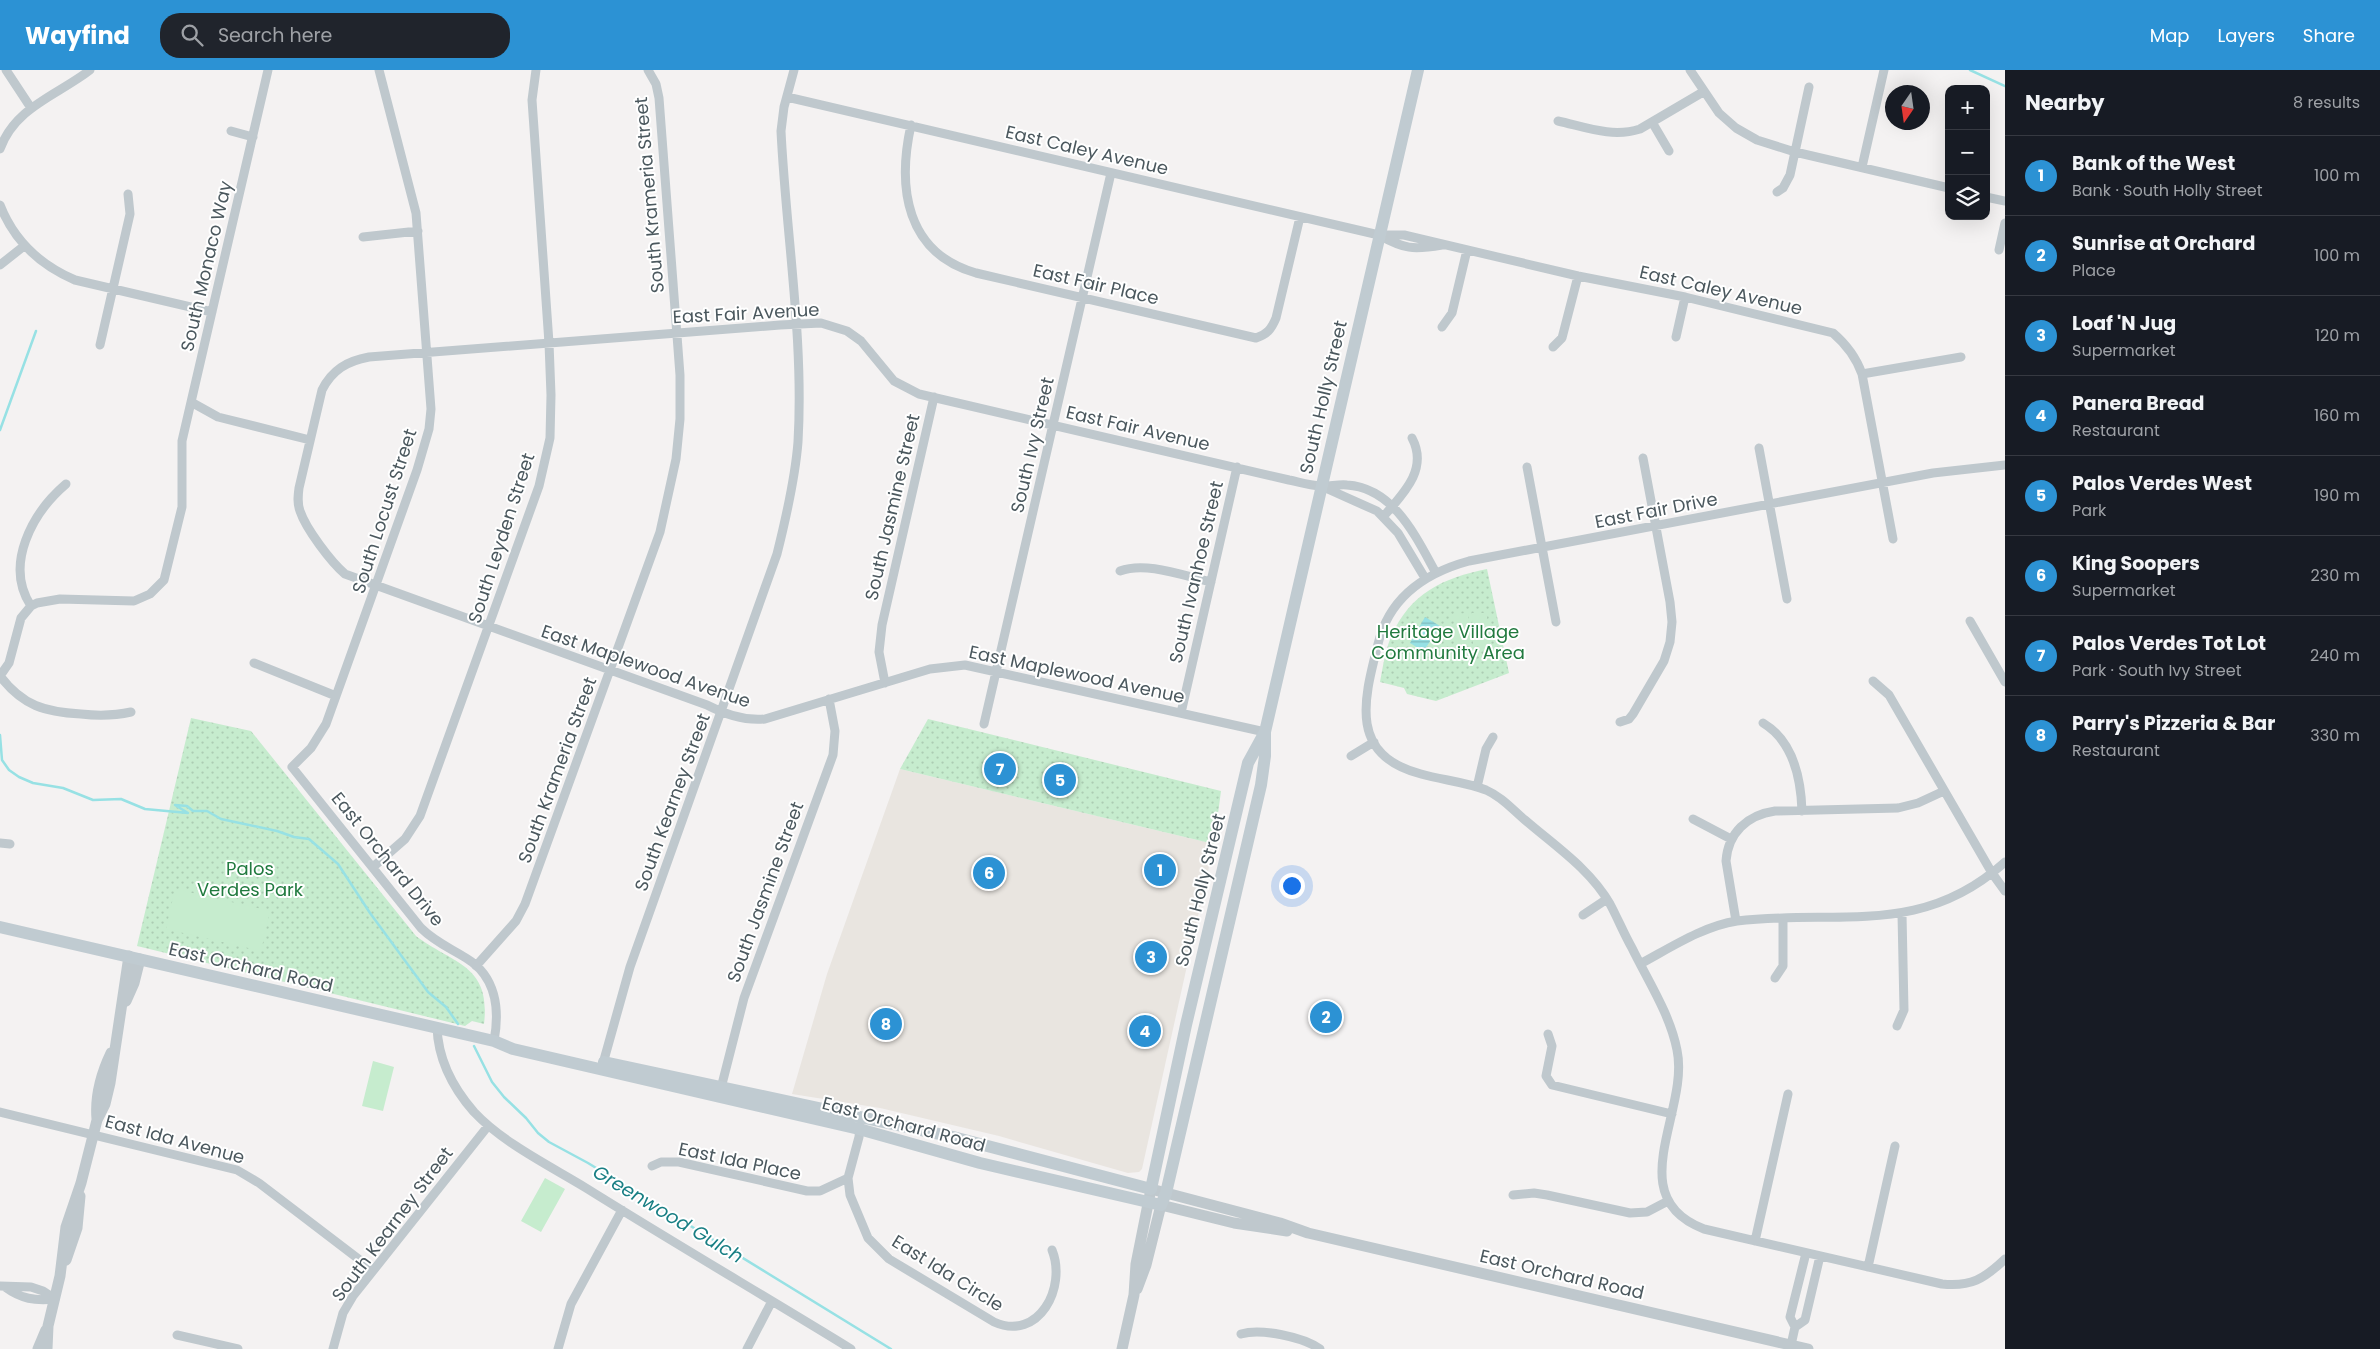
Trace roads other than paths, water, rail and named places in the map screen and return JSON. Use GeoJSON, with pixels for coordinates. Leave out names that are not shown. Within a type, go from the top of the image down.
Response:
{"type":"FeatureCollection","features":[{"type":"Feature","properties":{"kind":"main road","name":"South Holly Street"},"geometry":{"type":"LineString","coordinates":[[1155,1204],[1166,1193],[1261,785],[1266,756],[1265,732],[1320,486],[1418,70]]}},
{"type":"Feature","properties":{"kind":"main road","name":"South Holly Street"},"geometry":{"type":"LineString","coordinates":[[1151,1189],[1186,1025],[1248,763],[1265,732]]}},
{"type":"Feature","properties":{"kind":"main road","name":"East Orchard Road"},"geometry":{"type":"LineString","coordinates":[[0,927],[494,1040],[513,1049],[603,1066],[860,1122],[1000,1149],[1151,1189]]}},
{"type":"Feature","properties":{"kind":"main road","name":"East Orchard Road"},"geometry":{"type":"LineString","coordinates":[[860,1122],[972,1161],[1155,1204]]}},
{"type":"Feature","properties":{"kind":"street"},"geometry":{"type":"LineString","coordinates":[[6,70],[31,108]]}},
{"type":"Feature","properties":{"kind":"street"},"geometry":{"type":"LineString","coordinates":[[0,149],[9,131],[31,108],[90,70]]}},
{"type":"Feature","properties":{"kind":"street","name":"South Monaco Way"},"geometry":{"type":"LineString","coordinates":[[31,606],[60,599],[134,601],[150,594],[158,587],[167,571],[180,518],[183,487],[182,441],[268,70]]}},
{"type":"Feature","properties":{"kind":"street","name":"South Locust Street"},"geometry":{"type":"LineString","coordinates":[[292,767],[319,737],[336,696],[377,586],[424,451],[429,429],[428,353],[415,202],[379,70]]}},
{"type":"Feature","properties":{"kind":"street","name":"South Leyden Street"},"geometry":{"type":"LineString","coordinates":[[373,867],[399,846],[416,824],[490,628],[539,486],[546,455],[551,414],[549,343],[532,100],[536,70]]}},
{"type":"Feature","properties":{"kind":"street","name":"South Krameria Street"},"geometry":{"type":"LineString","coordinates":[[476,966],[512,927],[522,910],[660,532],[670,491],[680,419],[677,334],[659,98],[656,84],[648,70]]}},
{"type":"Feature","properties":{"kind":"street","name":"South Kearney Street"},"geometry":{"type":"LineString","coordinates":[[603,1066],[630,967],[777,554],[790,494],[799,418],[796,324],[782,123],[794,70]]}},
{"type":"Feature","properties":{"kind":"street"},"geometry":{"type":"LineString","coordinates":[[1690,70],[1703,92],[1719,113],[1745,134],[1770,145],[1795,152],[1945,187]]}},
{"type":"Feature","properties":{"kind":"street"},"geometry":{"type":"LineString","coordinates":[[1862,167],[1884,70]]}},
{"type":"Feature","properties":{"kind":"street"},"geometry":{"type":"LineString","coordinates":[[1777,192],[1786,183],[1795,152],[1809,87]]}},
{"type":"Feature","properties":{"kind":"street"},"geometry":{"type":"LineString","coordinates":[[1558,121],[1616,133],[1629,132],[1652,122],[1703,92]]}},
{"type":"Feature","properties":{"kind":"street","name":"East Caley Avenue"},"geometry":{"type":"LineString","coordinates":[[787,96],[1379,235],[1404,235],[1578,276],[1685,297],[1833,333],[1846,344],[1855,356],[1862,374],[1883,482]]}},
{"type":"Feature","properties":{"kind":"street"},"geometry":{"type":"LineString","coordinates":[[1652,122],[1669,151]]}},
{"type":"Feature","properties":{"kind":"street","name":"East Fair Place"},"geometry":{"type":"LineString","coordinates":[[910,125],[906,157],[908,200],[915,226],[934,252],[963,270],[1256,338],[1272,329],[1300,217]]}},
{"type":"Feature","properties":{"kind":"street"},"geometry":{"type":"LineString","coordinates":[[231,131],[253,136]]}},
{"type":"Feature","properties":{"kind":"street","name":"South Ivy Street"},"geometry":{"type":"LineString","coordinates":[[984,724],[1111,173]]}},
{"type":"Feature","properties":{"kind":"street"},"geometry":{"type":"LineString","coordinates":[[100,345],[130,214],[128,194]]}},
{"type":"Feature","properties":{"kind":"street"},"geometry":{"type":"LineString","coordinates":[[1990,197],[2005,201]]}},
{"type":"Feature","properties":{"kind":"street"},"geometry":{"type":"LineString","coordinates":[[0,205],[24,246],[60,274],[75,280],[212,312]]}},
{"type":"Feature","properties":{"kind":"street"},"geometry":{"type":"LineString","coordinates":[[1999,250],[2005,223]]}},
{"type":"Feature","properties":{"kind":"street"},"geometry":{"type":"LineString","coordinates":[[362,236],[418,231]]}},
{"type":"Feature","properties":{"kind":"street"},"geometry":{"type":"LineString","coordinates":[[0,264],[24,246]]}},
{"type":"Feature","properties":{"kind":"street"},"geometry":{"type":"LineString","coordinates":[[1442,327],[1452,313],[1467,250]]}},
{"type":"Feature","properties":{"kind":"street"},"geometry":{"type":"LineString","coordinates":[[1552,347],[1562,338],[1578,276]]}},
{"type":"Feature","properties":{"kind":"street"},"geometry":{"type":"LineString","coordinates":[[1676,338],[1685,297]]}},
{"type":"Feature","properties":{"kind":"street","name":"East Fair Avenue"},"geometry":{"type":"LineString","coordinates":[[310,440],[322,390],[330,377],[340,367],[359,359],[821,323],[847,331],[861,341],[894,381],[909,390],[1320,486],[1370,507],[1383,516],[1398,533],[1425,578]]}},
{"type":"Feature","properties":{"kind":"street"},"geometry":{"type":"LineString","coordinates":[[1862,374],[1961,357]]}},
{"type":"Feature","properties":{"kind":"street","name":"South Jasmine Street"},"geometry":{"type":"LineString","coordinates":[[885,683],[879,652],[882,625],[934,397]]}},
{"type":"Feature","properties":{"kind":"street"},"geometry":{"type":"LineString","coordinates":[[191,402],[218,416],[310,440]]}},
{"type":"Feature","properties":{"kind":"street"},"geometry":{"type":"LineString","coordinates":[[1383,516],[1405,493],[1414,476],[1418,453],[1412,438]]}},
{"type":"Feature","properties":{"kind":"street","name":"East Maplewood Avenue"},"geometry":{"type":"LineString","coordinates":[[310,440],[298,496],[303,519],[340,570],[352,578],[722,712],[749,720],[765,719],[930,669],[953,665],[979,667],[1265,732]]}},
{"type":"Feature","properties":{"kind":"street"},"geometry":{"type":"LineString","coordinates":[[1759,448],[1787,599]]}},
{"type":"Feature","properties":{"kind":"street"},"geometry":{"type":"LineString","coordinates":[[1620,722],[1630,719],[1664,661],[1670,642],[1672,611],[1643,458]]}},
{"type":"Feature","properties":{"kind":"street","name":"East Fair Drive"},"geometry":{"type":"LineString","coordinates":[[1374,742],[1368,728],[1365,705],[1379,640],[1387,618],[1399,601],[1425,578],[1436,573],[1469,561],[1883,482],[1955,469],[2005,465]]}},
{"type":"Feature","properties":{"kind":"street","name":"South Ivanhoe Street"},"geometry":{"type":"LineString","coordinates":[[1181,713],[1237,467]]}},
{"type":"Feature","properties":{"kind":"street"},"geometry":{"type":"LineString","coordinates":[[1527,467],[1556,622]]}},
{"type":"Feature","properties":{"kind":"street"},"geometry":{"type":"LineString","coordinates":[[1883,482],[1893,539]]}},
{"type":"Feature","properties":{"kind":"street"},"geometry":{"type":"LineString","coordinates":[[66,484],[53,495],[30,532],[22,550],[18,571],[21,587],[31,606],[22,618],[9,663],[0,676],[15,693],[27,702],[55,712],[112,717],[131,712]]}},
{"type":"Feature","properties":{"kind":"street","name":"East Fair Avenue"},"geometry":{"type":"LineString","coordinates":[[1320,486],[1348,485],[1377,494],[1392,506],[1408,524],[1436,573]]}},
{"type":"Feature","properties":{"kind":"street"},"geometry":{"type":"LineString","coordinates":[[1120,571],[1129,567],[1142,566],[1211,582]]}},
{"type":"Feature","properties":{"kind":"street"},"geometry":{"type":"LineString","coordinates":[[1970,620],[2005,682]]}},
{"type":"Feature","properties":{"kind":"street"},"geometry":{"type":"LineString","coordinates":[[254,663],[336,696]]}},
{"type":"Feature","properties":{"kind":"street"},"geometry":{"type":"LineString","coordinates":[[1873,681],[1889,695],[1992,873],[2005,891]]}},
{"type":"Feature","properties":{"kind":"street","name":"South Jasmine Street"},"geometry":{"type":"LineString","coordinates":[[720,1091],[744,998],[831,761],[835,731],[829,699]]}},
{"type":"Feature","properties":{"kind":"street"},"geometry":{"type":"LineString","coordinates":[[1763,724],[1775,732],[1797,770],[1801,786],[1802,811]]}},
{"type":"Feature","properties":{"kind":"street"},"geometry":{"type":"LineString","coordinates":[[1477,787],[1486,749],[1493,737]]}},
{"type":"Feature","properties":{"kind":"street"},"geometry":{"type":"LineString","coordinates":[[1351,756],[1374,742],[1382,754],[1398,766],[1422,775],[1477,787],[1506,802],[1582,869],[1607,899],[1672,1031],[1677,1048],[1679,1076],[1661,1169],[1663,1187],[1668,1201],[1680,1217],[1695,1226],[1755,1241],[1955,1285],[1975,1281],[2005,1259]]}},
{"type":"Feature","properties":{"kind":"street","name":"East Orchard Drive"},"geometry":{"type":"LineString","coordinates":[[292,767],[428,935],[476,966],[489,982],[497,1004],[494,1040]]}},
{"type":"Feature","properties":{"kind":"street"},"geometry":{"type":"LineString","coordinates":[[1736,921],[1726,861],[1731,839],[1743,824],[1756,815],[1775,811],[1898,808],[1918,803],[1944,791]]}},
{"type":"Feature","properties":{"kind":"street"},"geometry":{"type":"LineString","coordinates":[[1693,819],[1731,839]]}},
{"type":"Feature","properties":{"kind":"street"},"geometry":{"type":"LineString","coordinates":[[0,843],[10,844]]}},
{"type":"Feature","properties":{"kind":"street"},"geometry":{"type":"LineString","coordinates":[[1640,964],[1702,932],[1736,921],[1902,914],[1950,899],[1980,882],[2005,862]]}},
{"type":"Feature","properties":{"kind":"street"},"geometry":{"type":"LineString","coordinates":[[1583,915],[1607,899]]}},
{"type":"Feature","properties":{"kind":"street"},"geometry":{"type":"LineString","coordinates":[[1898,1026],[1904,1010],[1902,914]]}},
{"type":"Feature","properties":{"kind":"street"},"geometry":{"type":"LineString","coordinates":[[1775,978],[1783,966],[1783,919]]}},
{"type":"Feature","properties":{"kind":"street"},"geometry":{"type":"LineString","coordinates":[[38,1349],[48,1326],[60,1276],[77,1228],[81,1183],[97,1120],[96,1102],[99,1087],[114,1046],[123,1007],[134,983],[134,958]]}},
{"type":"Feature","properties":{"kind":"street"},"geometry":{"type":"LineString","coordinates":[[437,1027],[438,1046],[447,1071],[468,1104],[488,1126],[851,1349]]}},
{"type":"Feature","properties":{"kind":"street"},"geometry":{"type":"LineString","coordinates":[[1548,1034],[1552,1046],[1546,1072],[1547,1080],[1556,1087],[1672,1114]]}},
{"type":"Feature","properties":{"kind":"street"},"geometry":{"type":"LineString","coordinates":[[1538,1084],[1547,1080]]}},
{"type":"Feature","properties":{"kind":"street"},"geometry":{"type":"LineString","coordinates":[[1755,1241],[1788,1094]]}},
{"type":"Feature","properties":{"kind":"street","name":"East Ida Avenue"},"geometry":{"type":"LineString","coordinates":[[0,1112],[217,1164],[244,1173],[373,1270]]}},
{"type":"Feature","properties":{"kind":"street","name":"East Ida Circle"},"geometry":{"type":"LineString","coordinates":[[860,1122],[859,1138],[848,1178],[850,1195],[868,1238],[883,1254],[1001,1325],[1024,1326],[1036,1319],[1048,1305],[1057,1274],[1056,1260],[1052,1250]]}},
{"type":"Feature","properties":{"kind":"street","name":"South Kearney Street"},"geometry":{"type":"LineString","coordinates":[[334,1349],[345,1309],[373,1270],[488,1126]]}},
{"type":"Feature","properties":{"kind":"street"},"geometry":{"type":"LineString","coordinates":[[1868,1267],[1895,1146]]}},
{"type":"Feature","properties":{"kind":"street","name":"East Ida Place"},"geometry":{"type":"LineString","coordinates":[[652,1166],[661,1162],[679,1162],[807,1191],[820,1191],[848,1178]]}},
{"type":"Feature","properties":{"kind":"street","name":"East Orchard Road"},"geometry":{"type":"LineString","coordinates":[[1151,1189],[1280,1223],[1308,1233]]}},
{"type":"Feature","properties":{"kind":"street","name":"South Holly Street"},"geometry":{"type":"LineString","coordinates":[[1122,1349],[1134,1295],[1136,1264],[1155,1204],[1151,1189]]}},
{"type":"Feature","properties":{"kind":"street"},"geometry":{"type":"LineString","coordinates":[[1513,1195],[1529,1193],[1546,1195],[1630,1213],[1647,1212],[1668,1201]]}},
{"type":"Feature","properties":{"kind":"street","name":"East Orchard Road"},"geometry":{"type":"LineString","coordinates":[[1155,1204],[1241,1225],[1308,1233],[1808,1349]]}},
{"type":"Feature","properties":{"kind":"street"},"geometry":{"type":"LineString","coordinates":[[558,1349],[567,1315],[582,1281],[622,1210]]}},
{"type":"Feature","properties":{"kind":"street"},"geometry":{"type":"LineString","coordinates":[[1791,1345],[1795,1327],[1790,1317],[1806,1253]]}},
{"type":"Feature","properties":{"kind":"street"},"geometry":{"type":"LineString","coordinates":[[1795,1327],[1804,1320],[1820,1256]]}},
{"type":"Feature","properties":{"kind":"street"},"geometry":{"type":"LineString","coordinates":[[2,1286],[22,1285],[31,1287],[43,1291],[55,1299]]}},
{"type":"Feature","properties":{"kind":"street"},"geometry":{"type":"LineString","coordinates":[[747,1349],[772,1301]]}},
{"type":"Feature","properties":{"kind":"street"},"geometry":{"type":"LineString","coordinates":[[47,1349],[48,1326]]}},
{"type":"Feature","properties":{"kind":"street"},"geometry":{"type":"LineString","coordinates":[[1241,1334],[1259,1331],[1310,1343],[1320,1349]]}},
{"type":"Feature","properties":{"kind":"street"},"geometry":{"type":"LineString","coordinates":[[177,1335],[238,1349]]}},
{"type":"Feature","properties":{"kind":"water"},"geometry":{"type":"Polygon","coordinates":[[[1425,617],[1440,626],[1425,649],[1428,650],[1426,653],[1410,643],[1425,617]]]}},
{"type":"Feature","properties":{"kind":"waterway"},"geometry":{"type":"LineString","coordinates":[[1970,70],[2005,86]]}},
{"type":"Feature","properties":{"kind":"waterway"},"geometry":{"type":"LineString","coordinates":[[0,430],[36,331]]}},
{"type":"Feature","properties":{"kind":"waterway","name":"Greenwood Gulch"},"geometry":{"type":"LineString","coordinates":[[0,735],[2,760],[9,770],[33,783],[63,788],[93,800],[121,799],[145,809],[188,813],[175,805],[187,806],[193,811],[207,811],[221,819],[309,839],[338,864],[370,913],[428,992],[446,1007],[458,1024]]}},
{"type":"Feature","properties":{"kind":"waterway","name":"Greenwood Gulch"},"geometry":{"type":"LineString","coordinates":[[474,1046],[492,1082],[538,1133],[549,1142],[588,1163],[891,1349]]}},
{"type":"Feature","properties":{"kind":"place","name":"Palos Verdes Tot Lot"},"geometry":{"type":"Point","coordinates":[1000,769]}},
{"type":"Feature","properties":{"kind":"place","name":"Palos Verdes West"},"geometry":{"type":"Point","coordinates":[1060,780]}},
{"type":"Feature","properties":{"kind":"place","name":"Bank of the West"},"geometry":{"type":"Point","coordinates":[1160,870]}},
{"type":"Feature","properties":{"kind":"place","name":"King Soopers"},"geometry":{"type":"Point","coordinates":[989,873]}},
{"type":"Feature","properties":{"kind":"place","name":"Loaf 'N Jug"},"geometry":{"type":"Point","coordinates":[1151,957]}},
{"type":"Feature","properties":{"kind":"place","name":"Sunrise at Orchard"},"geometry":{"type":"Point","coordinates":[1326,1017]}},
{"type":"Feature","properties":{"kind":"place","name":"Parry's Pizzeria & Bar"},"geometry":{"type":"Point","coordinates":[886,1024]}},
{"type":"Feature","properties":{"kind":"place","name":"Panera Bread"},"geometry":{"type":"Point","coordinates":[1145,1031]}},
{"type":"Feature","properties":{"kind":"park label","name":"Heritage Village Community Area"},"geometry":{"type":"Point","coordinates":[1448,641]}},
{"type":"Feature","properties":{"kind":"park label","name":"Palos Verdes Park"},"geometry":{"type":"Point","coordinates":[250,878]}}]}
